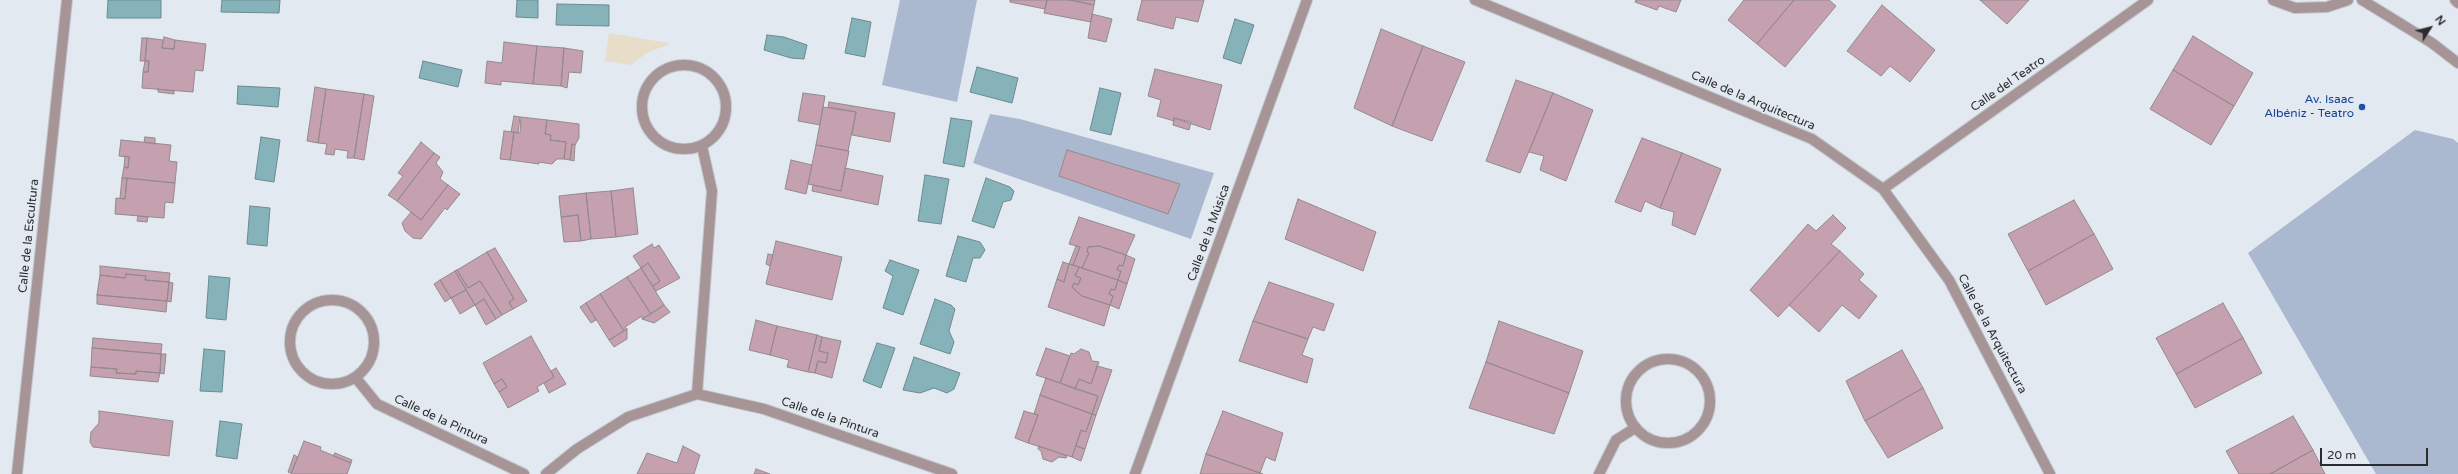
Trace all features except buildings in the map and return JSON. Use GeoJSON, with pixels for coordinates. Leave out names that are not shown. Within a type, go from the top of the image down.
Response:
{"type":"FeatureCollection","features":[{"type":"Feature","properties":{"kind":"street","name":"Calle de la Escultura"},"geometry":{"type":"LineString","coordinates":[[17,474],[67,0]]}},
{"type":"Feature","properties":{"kind":"street","name":"Calle de la Música"},"geometry":{"type":"LineString","coordinates":[[1135,474],[1307,0]]}},
{"type":"Feature","properties":{"kind":"street","name":"Calle de la Arquitectura"},"geometry":{"type":"LineString","coordinates":[[1475,0],[1812,139],[1883,189],[1949,280],[2050,474]]}},
{"type":"Feature","properties":{"kind":"street","name":"Calle del Teatro"},"geometry":{"type":"LineString","coordinates":[[1883,189],[2148,0]]}},
{"type":"Feature","properties":{"kind":"street"},"geometry":{"type":"LineString","coordinates":[[2273,0],[2295,8],[2327,7],[2348,0]]}},
{"type":"Feature","properties":{"kind":"street"},"geometry":{"type":"LineString","coordinates":[[2362,0],[2432,43],[2458,63]]}},
{"type":"Feature","properties":{"kind":"street"},"geometry":{"type":"LineString","coordinates":[[2455,0],[2458,3]]}},
{"type":"Feature","properties":{"kind":"street"},"geometry":{"type":"LineString","coordinates":[[682,64],[698,67],[712,75],[722,88],[726,101],[726,114],[722,127],[713,138],[702,146],[681,149],[661,144],[650,134],[644,122],[641,106],[644,90],[653,77],[666,68],[682,64]]}},
{"type":"Feature","properties":{"kind":"street"},"geometry":{"type":"LineString","coordinates":[[546,474],[577,449],[628,417],[698,394],[712,192],[702,146]]}},
{"type":"Feature","properties":{"kind":"street"},"geometry":{"type":"LineString","coordinates":[[328,300],[343,301],[356,306],[366,316],[373,328],[375,342],[373,356],[367,369],[356,378],[343,384],[330,385],[316,382],[304,374],[295,363],[291,350],[290,336],[295,323],[303,312],[315,304],[328,300]]}},
{"type":"Feature","properties":{"kind":"street"},"geometry":{"type":"LineString","coordinates":[[1667,358],[1683,360],[1696,369],[1706,382],[1710,394],[1710,408],[1706,420],[1698,432],[1687,440],[1673,444],[1659,443],[1646,437],[1635,428],[1628,415],[1626,400],[1629,384],[1638,371],[1651,362],[1667,358]]}},
{"type":"Feature","properties":{"kind":"street","name":"Calle de la Pintura"},"geometry":{"type":"LineString","coordinates":[[356,378],[377,404],[524,474]]}},
{"type":"Feature","properties":{"kind":"street","name":"Calle de la Pintura"},"geometry":{"type":"LineString","coordinates":[[698,394],[764,409],[952,474]]}},
{"type":"Feature","properties":{"kind":"street"},"geometry":{"type":"LineString","coordinates":[[1599,474],[1616,440],[1635,428]]}},
{"type":"Feature","properties":{"kind":"shaded area"},"geometry":{"type":"Polygon","coordinates":[[[108,0],[161,0],[161,18],[107,18],[108,0]]]}},
{"type":"Feature","properties":{"kind":"shaded area"},"geometry":{"type":"Polygon","coordinates":[[[222,0],[280,0],[279,13],[221,12],[222,0]]]}},
{"type":"Feature","properties":{"kind":"shaded area"},"geometry":{"type":"Polygon","coordinates":[[[517,0],[538,0],[538,18],[516,17],[517,0]]]}},
{"type":"Feature","properties":{"kind":"shaded area"},"geometry":{"type":"Polygon","coordinates":[[[900,0],[977,0],[957,102],[882,85],[900,0]]]}},
{"type":"Feature","properties":{"kind":"shaded area"},"geometry":{"type":"Polygon","coordinates":[[[557,4],[609,5],[609,26],[556,25],[557,4]]]}},
{"type":"Feature","properties":{"kind":"shaded area"},"geometry":{"type":"Polygon","coordinates":[[[852,18],[871,22],[865,57],[845,53],[852,18]]]}},
{"type":"Feature","properties":{"kind":"shaded area"},"geometry":{"type":"Polygon","coordinates":[[[1235,19],[1254,25],[1241,64],[1223,58],[1235,19]]]}},
{"type":"Feature","properties":{"kind":"shaded area"},"geometry":{"type":"Polygon","coordinates":[[[609,33],[668,43],[668,45],[648,52],[631,65],[605,61],[609,33]]]}},
{"type":"Feature","properties":{"kind":"shaded area"},"geometry":{"type":"Polygon","coordinates":[[[767,35],[784,37],[807,45],[804,59],[791,58],[764,50],[767,35]]]}},
{"type":"Feature","properties":{"kind":"shaded area"},"geometry":{"type":"Polygon","coordinates":[[[423,61],[462,70],[458,87],[419,78],[423,61]]]}},
{"type":"Feature","properties":{"kind":"shaded area"},"geometry":{"type":"Polygon","coordinates":[[[977,67],[1018,78],[1012,103],[970,92],[977,67]]]}},
{"type":"Feature","properties":{"kind":"shaded area"},"geometry":{"type":"Polygon","coordinates":[[[238,86],[280,88],[278,107],[237,104],[238,86]]]}},
{"type":"Feature","properties":{"kind":"shaded area"},"geometry":{"type":"Polygon","coordinates":[[[1100,88],[1121,93],[1111,135],[1090,130],[1100,88]]]}},
{"type":"Feature","properties":{"kind":"shaded area"},"geometry":{"type":"Polygon","coordinates":[[[990,114],[1020,119],[1214,173],[1191,239],[973,163],[990,114]]]}},
{"type":"Feature","properties":{"kind":"shaded area"},"geometry":{"type":"Polygon","coordinates":[[[951,118],[972,121],[964,167],[943,163],[951,118]]]}},
{"type":"Feature","properties":{"kind":"shaded area"},"geometry":{"type":"Polygon","coordinates":[[[2415,130],[2453,139],[2458,143],[2458,474],[2376,474],[2248,253],[2415,130]]]}},
{"type":"Feature","properties":{"kind":"shaded area"},"geometry":{"type":"Polygon","coordinates":[[[261,137],[280,140],[274,182],[255,179],[261,137]]]}},
{"type":"Feature","properties":{"kind":"shaded area"},"geometry":{"type":"Polygon","coordinates":[[[925,175],[949,179],[941,224],[918,221],[925,175]]]}},
{"type":"Feature","properties":{"kind":"shaded area"},"geometry":{"type":"Polygon","coordinates":[[[986,178],[1010,187],[1014,191],[1011,200],[1003,202],[994,228],[972,221],[986,178]]]}},
{"type":"Feature","properties":{"kind":"shaded area"},"geometry":{"type":"Polygon","coordinates":[[[250,206],[270,208],[267,246],[247,244],[250,206]]]}},
{"type":"Feature","properties":{"kind":"shaded area"},"geometry":{"type":"Polygon","coordinates":[[[958,236],[980,242],[985,250],[980,258],[973,258],[966,282],[946,276],[958,236]]]}},
{"type":"Feature","properties":{"kind":"shaded area"},"geometry":{"type":"Polygon","coordinates":[[[890,260],[919,270],[903,315],[883,308],[893,276],[885,271],[890,260]]]}},
{"type":"Feature","properties":{"kind":"shaded area"},"geometry":{"type":"Polygon","coordinates":[[[209,276],[230,278],[226,320],[206,318],[209,276]]]}},
{"type":"Feature","properties":{"kind":"shaded area"},"geometry":{"type":"Polygon","coordinates":[[[935,299],[951,305],[955,309],[949,331],[954,342],[950,354],[920,344],[935,299]]]}},
{"type":"Feature","properties":{"kind":"shaded area"},"geometry":{"type":"Polygon","coordinates":[[[877,343],[895,348],[881,388],[863,381],[877,343]]]}},
{"type":"Feature","properties":{"kind":"shaded area"},"geometry":{"type":"Polygon","coordinates":[[[204,349],[225,351],[222,392],[200,391],[204,349]]]}},
{"type":"Feature","properties":{"kind":"shaded area"},"geometry":{"type":"Polygon","coordinates":[[[914,357],[960,373],[954,389],[947,393],[934,388],[920,393],[903,390],[914,357]]]}},
{"type":"Feature","properties":{"kind":"shaded area"},"geometry":{"type":"Polygon","coordinates":[[[220,421],[242,424],[237,459],[216,456],[220,421]]]}},
{"type":"Feature","properties":{"kind":"place","name":"Av. Isaac Albéniz - Teatro"},"geometry":{"type":"Point","coordinates":[2362,107]}}]}
